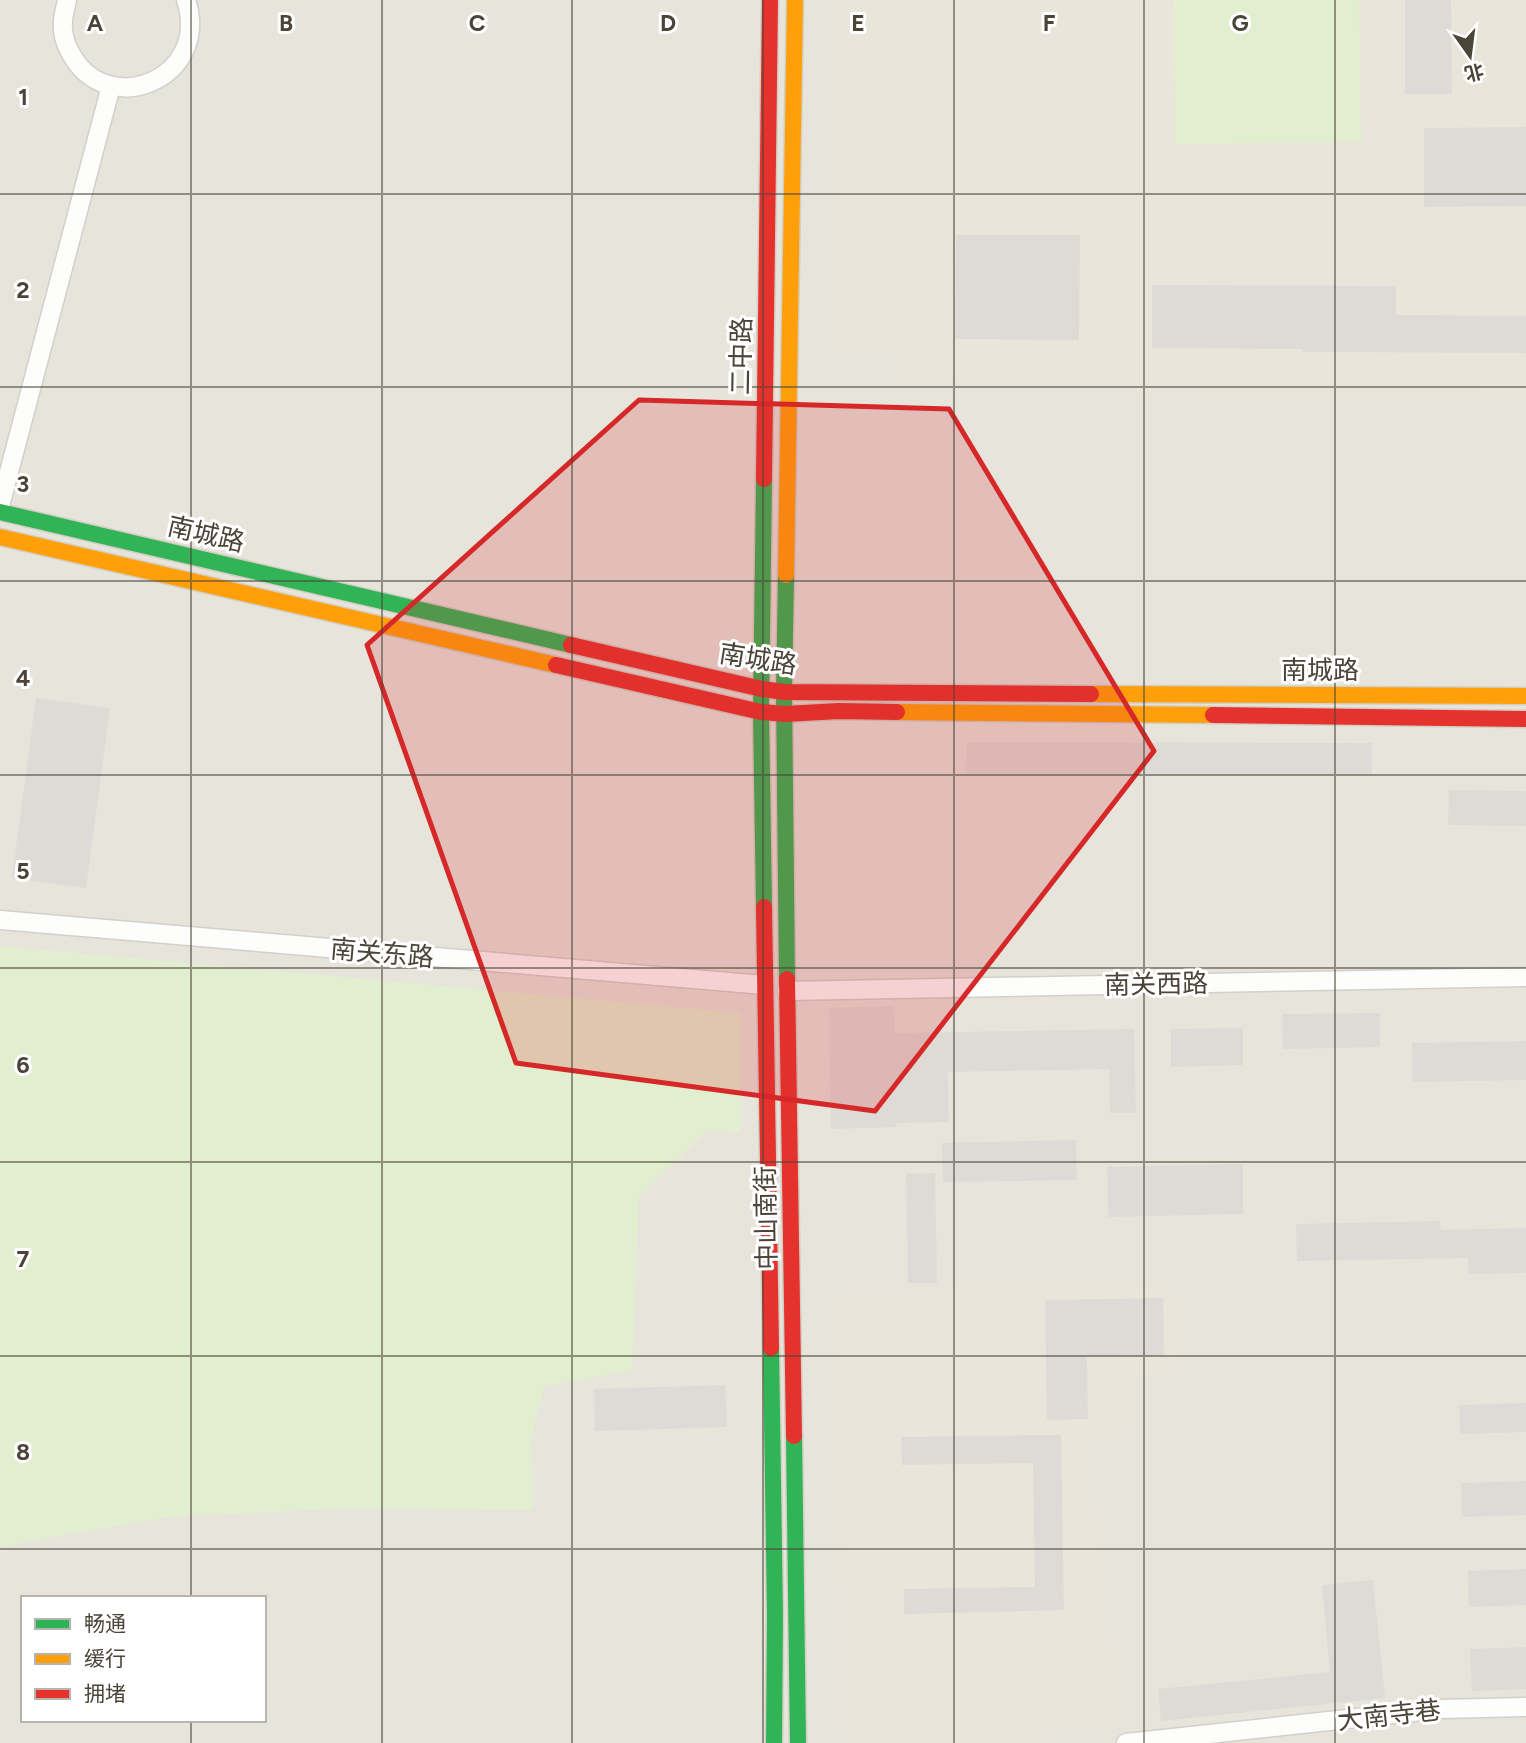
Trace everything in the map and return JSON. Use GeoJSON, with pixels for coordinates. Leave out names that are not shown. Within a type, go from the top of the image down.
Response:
{"type":"FeatureCollection","features":[{"type":"Feature","properties":{"kind":"main road","name":"二中路"},"geometry":{"type":"LineString","coordinates":[[761,712],[770,0]]}},
{"type":"Feature","properties":{"kind":"main road","name":"二中路"},"geometry":{"type":"LineString","coordinates":[[784,692],[795,0]]}},
{"type":"Feature","properties":{"kind":"main road","name":"南城路"},"geometry":{"type":"LineString","coordinates":[[0,512],[784,692],[1526,696]]}},
{"type":"Feature","properties":{"kind":"main road","name":"南城路"},"geometry":{"type":"LineString","coordinates":[[0,537],[761,712],[1526,719]]}},
{"type":"Feature","properties":{"kind":"main road","name":"中山南街"},"geometry":{"type":"LineString","coordinates":[[784,692],[798,1743]]}},
{"type":"Feature","properties":{"kind":"main road","name":"中山南街"},"geometry":{"type":"LineString","coordinates":[[761,712],[775,1616],[774,1743]]}},
{"type":"Feature","properties":{"kind":"street"},"geometry":{"type":"LineString","coordinates":[[67,0],[62,22],[65,43],[75,62],[91,77],[111,86],[132,88],[153,82],[170,71],[183,54],[190,34],[190,14],[186,0]]}},
{"type":"Feature","properties":{"kind":"street"},"geometry":{"type":"LineString","coordinates":[[0,506],[111,86]]}},
{"type":"Feature","properties":{"kind":"street","name":"南关东路"},"geometry":{"type":"LineString","coordinates":[[0,920],[765,985]]}},
{"type":"Feature","properties":{"kind":"street","name":"南关西路"},"geometry":{"type":"LineString","coordinates":[[787,991],[1526,977]]}},
{"type":"Feature","properties":{"kind":"street","name":"大南寺巷"},"geometry":{"type":"LineString","coordinates":[[1126,1743],[1440,1709],[1526,1707]]}},
{"type":"Feature","properties":{"kind":"highlighted area"},"geometry":{"type":"Polygon","coordinates":[[[639,400],[949,409],[1154,751],[875,1111],[516,1063],[367,645],[639,400]]]}},
{"type":"Feature","properties":{"kind":"shaded area"},"geometry":{"type":"Polygon","coordinates":[[[0,0],[1526,0],[1526,1743],[0,1743],[0,0]]]}},
{"type":"Feature","properties":{"kind":"shaded area"},"geometry":{"type":"Polygon","coordinates":[[[842,0],[1526,0],[1526,391],[1125,387],[1106,374],[897,383],[895,348],[833,354],[842,0]]]}},
{"type":"Feature","properties":{"kind":"shaded area"},"geometry":{"type":"Polygon","coordinates":[[[1173,1285],[1177,1373],[1132,1376],[1133,1432],[1085,1439],[1119,1725],[957,1743],[845,1743],[838,1292],[1173,1285]]]}},
{"type":"Feature","properties":{"kind":"green space"},"geometry":{"type":"Polygon","coordinates":[[[1174,0],[1359,0],[1361,142],[1175,144],[1174,0]]]}},
{"type":"Feature","properties":{"kind":"green space"},"geometry":{"type":"Polygon","coordinates":[[[0,946],[741,1013],[740,1133],[707,1130],[639,1197],[632,1370],[544,1387],[531,1439],[533,1510],[337,1509],[170,1517],[0,1548],[0,946]]]}},
{"type":"Feature","properties":{"kind":"building"},"geometry":{"type":"Polygon","coordinates":[[[1405,0],[1451,0],[1452,94],[1405,94],[1405,0]]]}},
{"type":"Feature","properties":{"kind":"building"},"geometry":{"type":"Polygon","coordinates":[[[1526,127],[1526,206],[1424,207],[1424,128],[1526,127]]]}},
{"type":"Feature","properties":{"kind":"building"},"geometry":{"type":"Polygon","coordinates":[[[956,235],[1080,235],[1079,340],[955,339],[956,235]]]}},
{"type":"Feature","properties":{"kind":"building"},"geometry":{"type":"Polygon","coordinates":[[[1152,285],[1396,286],[1396,315],[1526,316],[1526,353],[1152,348],[1152,285]]]}},
{"type":"Feature","properties":{"kind":"building"},"geometry":{"type":"Polygon","coordinates":[[[36,698],[110,708],[86,888],[12,878],[36,698]]]}},
{"type":"Feature","properties":{"kind":"building"},"geometry":{"type":"Polygon","coordinates":[[[967,742],[1372,743],[1372,775],[966,774],[967,742]]]}},
{"type":"Feature","properties":{"kind":"building"},"geometry":{"type":"Polygon","coordinates":[[[1449,790],[1526,791],[1526,826],[1448,825],[1449,790]]]}},
{"type":"Feature","properties":{"kind":"building"},"geometry":{"type":"Polygon","coordinates":[[[894,1006],[895,1033],[1134,1029],[1136,1113],[1110,1113],[1109,1069],[948,1072],[949,1122],[896,1123],[897,1127],[831,1129],[829,1008],[894,1006]]]}},
{"type":"Feature","properties":{"kind":"building"},"geometry":{"type":"Polygon","coordinates":[[[1380,1013],[1380,1047],[1283,1049],[1282,1014],[1380,1013]]]}},
{"type":"Feature","properties":{"kind":"building"},"geometry":{"type":"Polygon","coordinates":[[[1243,1028],[1243,1065],[1171,1067],[1171,1029],[1243,1028]]]}},
{"type":"Feature","properties":{"kind":"building"},"geometry":{"type":"Polygon","coordinates":[[[1526,1041],[1526,1080],[1412,1082],[1412,1043],[1526,1041]]]}},
{"type":"Feature","properties":{"kind":"building"},"geometry":{"type":"Polygon","coordinates":[[[1076,1140],[1077,1180],[943,1182],[942,1143],[1076,1140]]]}},
{"type":"Feature","properties":{"kind":"building"},"geometry":{"type":"Polygon","coordinates":[[[1243,1164],[1243,1214],[1108,1217],[1107,1167],[1243,1164]]]}},
{"type":"Feature","properties":{"kind":"building"},"geometry":{"type":"Polygon","coordinates":[[[935,1173],[937,1283],[908,1283],[906,1174],[935,1173]]]}},
{"type":"Feature","properties":{"kind":"building"},"geometry":{"type":"Polygon","coordinates":[[[1440,1221],[1441,1230],[1526,1228],[1526,1273],[1468,1274],[1468,1258],[1297,1261],[1296,1224],[1440,1221]]]}},
{"type":"Feature","properties":{"kind":"building"},"geometry":{"type":"Polygon","coordinates":[[[1163,1298],[1164,1356],[1087,1357],[1088,1419],[1047,1420],[1045,1300],[1163,1298]]]}},
{"type":"Feature","properties":{"kind":"building"},"geometry":{"type":"Polygon","coordinates":[[[725,1385],[727,1427],[595,1431],[594,1389],[725,1385]]]}},
{"type":"Feature","properties":{"kind":"building"},"geometry":{"type":"Polygon","coordinates":[[[1526,1403],[1526,1432],[1460,1434],[1459,1405],[1526,1403]]]}},
{"type":"Feature","properties":{"kind":"building"},"geometry":{"type":"Polygon","coordinates":[[[1061,1435],[1064,1610],[904,1614],[904,1589],[1035,1587],[1033,1463],[902,1465],[901,1437],[1061,1435]]]}},
{"type":"Feature","properties":{"kind":"building"},"geometry":{"type":"Polygon","coordinates":[[[1526,1481],[1526,1515],[1462,1517],[1461,1483],[1526,1481]]]}},
{"type":"Feature","properties":{"kind":"building"},"geometry":{"type":"Polygon","coordinates":[[[1526,1569],[1526,1605],[1469,1607],[1468,1571],[1526,1569]]]}},
{"type":"Feature","properties":{"kind":"building"},"geometry":{"type":"Polygon","coordinates":[[[1373,1580],[1385,1698],[1161,1721],[1158,1689],[1330,1672],[1322,1585],[1373,1580]]]}},
{"type":"Feature","properties":{"kind":"building"},"geometry":{"type":"Polygon","coordinates":[[[1526,1647],[1526,1689],[1472,1691],[1470,1649],[1526,1647]]]}},
{"type":"Feature","properties":{"kind":"traffic: fast"},"geometry":{"type":"LineString","coordinates":[[764,479],[761,712],[764,907]]}},
{"type":"Feature","properties":{"kind":"traffic: fast"},"geometry":{"type":"LineString","coordinates":[[0,512],[571,645]]}},
{"type":"Feature","properties":{"kind":"traffic: fast"},"geometry":{"type":"LineString","coordinates":[[786,575],[784,692],[787,979]]}},
{"type":"Feature","properties":{"kind":"traffic: fast"},"geometry":{"type":"LineString","coordinates":[[771,1348],[774,1743]]}},
{"type":"Feature","properties":{"kind":"traffic: fast"},"geometry":{"type":"LineString","coordinates":[[794,1436],[798,1743]]}},
{"type":"Feature","properties":{"kind":"traffic: slow"},"geometry":{"type":"LineString","coordinates":[[786,575],[795,0]]}},
{"type":"Feature","properties":{"kind":"traffic: slow"},"geometry":{"type":"LineString","coordinates":[[0,537],[556,665]]}},
{"type":"Feature","properties":{"kind":"traffic: slow"},"geometry":{"type":"LineString","coordinates":[[1091,694],[1526,696]]}},
{"type":"Feature","properties":{"kind":"traffic: slow"},"geometry":{"type":"LineString","coordinates":[[897,712],[1213,715]]}},
{"type":"Feature","properties":{"kind":"traffic: jam"},"geometry":{"type":"LineString","coordinates":[[764,479],[770,0]]}},
{"type":"Feature","properties":{"kind":"traffic: jam"},"geometry":{"type":"LineString","coordinates":[[571,645],[784,692],[1091,694]]}},
{"type":"Feature","properties":{"kind":"traffic: jam"},"geometry":{"type":"LineString","coordinates":[[556,665],[761,712],[897,712]]}},
{"type":"Feature","properties":{"kind":"traffic: jam"},"geometry":{"type":"LineString","coordinates":[[1213,715],[1526,719]]}},
{"type":"Feature","properties":{"kind":"traffic: jam"},"geometry":{"type":"LineString","coordinates":[[764,907],[771,1348]]}},
{"type":"Feature","properties":{"kind":"traffic: jam"},"geometry":{"type":"LineString","coordinates":[[787,979],[794,1436]]}}]}
